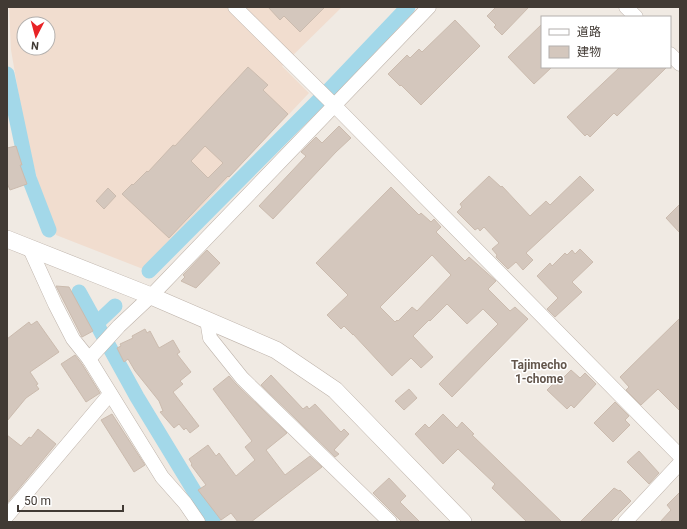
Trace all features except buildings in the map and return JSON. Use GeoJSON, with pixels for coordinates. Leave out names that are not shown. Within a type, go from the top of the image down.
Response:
{"type":"FeatureCollection","features":[{"type":"Feature","properties":{"kind":"street"},"geometry":{"type":"LineString","coordinates":[[235,7],[328,99],[680,456]]}},
{"type":"Feature","properties":{"kind":"street"},"geometry":{"type":"LineString","coordinates":[[89,359],[119,326],[151,296],[328,99],[429,7]]}},
{"type":"Feature","properties":{"kind":"street"},"geometry":{"type":"LineString","coordinates":[[626,7],[635,16]]}},
{"type":"Feature","properties":{"kind":"street"},"geometry":{"type":"LineString","coordinates":[[671,55],[680,64]]}},
{"type":"Feature","properties":{"kind":"street"},"geometry":{"type":"LineString","coordinates":[[7,239],[151,296],[276,350],[335,390],[463,522]]}},
{"type":"Feature","properties":{"kind":"street"},"geometry":{"type":"LineString","coordinates":[[30,248],[55,304],[74,339],[89,359],[162,477],[185,503],[198,522]]}},
{"type":"Feature","properties":{"kind":"street"},"geometry":{"type":"LineString","coordinates":[[207,320],[210,338],[242,378],[390,522]]}},
{"type":"Feature","properties":{"kind":"street"},"geometry":{"type":"LineString","coordinates":[[7,516],[110,394]]}},
{"type":"Feature","properties":{"kind":"street"},"geometry":{"type":"LineString","coordinates":[[625,522],[680,463]]}},
{"type":"Feature","properties":{"kind":"shaded area"},"geometry":{"type":"Polygon","coordinates":[[[9,7],[342,7],[282,66],[309,93],[143,269],[56,235],[38,182],[26,136],[11,50],[9,7]]]}},
{"type":"Feature","properties":{"kind":"waterway"},"geometry":{"type":"LineString","coordinates":[[149,271],[328,91],[408,7]]}},
{"type":"Feature","properties":{"kind":"waterway"},"geometry":{"type":"LineString","coordinates":[[7,74],[29,178],[49,230]]}},
{"type":"Feature","properties":{"kind":"waterway"},"geometry":{"type":"LineString","coordinates":[[79,292],[137,397],[213,522]]}},
{"type":"Feature","properties":{"kind":"waterway"},"geometry":{"type":"LineString","coordinates":[[97,323],[115,306]]}},
{"type":"Feature","properties":{"kind":"district","name":"Tajimecho 1-chome"},"geometry":{"type":"Point","coordinates":[539,372]}}]}
